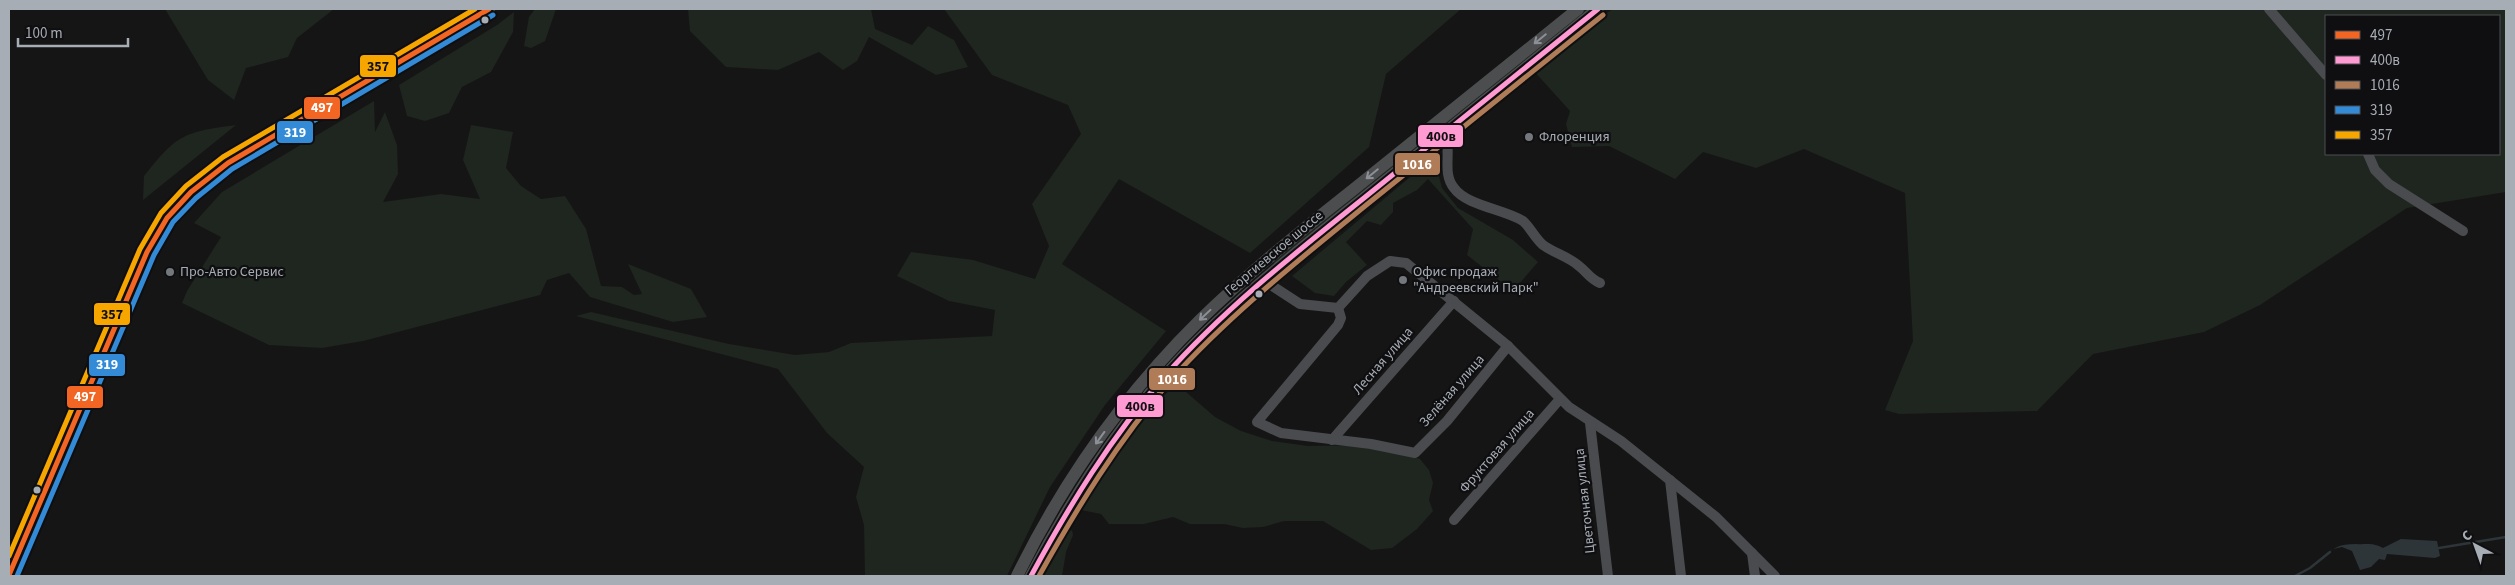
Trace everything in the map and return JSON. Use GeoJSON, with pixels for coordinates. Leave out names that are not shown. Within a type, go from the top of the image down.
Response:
{"type":"FeatureCollection","features":[{"type":"Feature","properties":{"kind":"main road"},"geometry":{"type":"LineString","coordinates":[[9,575],[147,252],[167,218],[191,192],[228,163],[489,9]]}},
{"type":"Feature","properties":{"kind":"main road","name":"Георгиевское шоссе"},"geometry":{"type":"LineString","coordinates":[[1017,576],[1066,487],[1097,441],[1139,387],[1200,320],[1264,261],[1578,9]]}},
{"type":"Feature","properties":{"kind":"main road","name":"Георгиевское шоссе"},"geometry":{"type":"LineString","coordinates":[[1031,576],[1075,497],[1146,398],[1211,328],[1263,280],[1598,9]]}},
{"type":"Feature","properties":{"kind":"street"},"geometry":{"type":"LineString","coordinates":[[2269,9],[2325,74]]}},
{"type":"Feature","properties":{"kind":"street"},"geometry":{"type":"LineString","coordinates":[[1444,133],[1449,142],[1448,177],[1454,189],[1463,196],[1524,222],[1544,246],[1580,266],[1591,279],[1600,283]]}},
{"type":"Feature","properties":{"kind":"street"},"geometry":{"type":"LineString","coordinates":[[2368,155],[2375,170],[2389,184],[2464,231]]}},
{"type":"Feature","properties":{"kind":"street"},"geometry":{"type":"LineString","coordinates":[[1338,308],[1368,276],[1390,261],[1406,263],[1508,346],[1541,376],[1560,399],[1590,423],[1621,441],[1716,517],[1775,576]]}},
{"type":"Feature","properties":{"kind":"street"},"geometry":{"type":"LineString","coordinates":[[1263,280],[1300,304],[1338,308]]}},
{"type":"Feature","properties":{"kind":"street","name":"Лесная улица"},"geometry":{"type":"LineString","coordinates":[[1332,440],[1454,301]]}},
{"type":"Feature","properties":{"kind":"street"},"geometry":{"type":"LineString","coordinates":[[1332,440],[1281,433],[1257,422],[1338,326],[1341,318],[1338,308]]}},
{"type":"Feature","properties":{"kind":"street","name":"Зелёная улица"},"geometry":{"type":"LineString","coordinates":[[1332,440],[1371,444],[1415,453],[1447,421],[1508,346]]}},
{"type":"Feature","properties":{"kind":"street","name":"Фруктовая улица"},"geometry":{"type":"LineString","coordinates":[[1454,520],[1560,399]]}},
{"type":"Feature","properties":{"kind":"street","name":"Цветочная улица"},"geometry":{"type":"LineString","coordinates":[[1590,423],[1608,576]]}},
{"type":"Feature","properties":{"kind":"street"},"geometry":{"type":"LineString","coordinates":[[1670,480],[1681,576]]}},
{"type":"Feature","properties":{"kind":"street"},"geometry":{"type":"LineString","coordinates":[[1752,553],[1755,576]]}},
{"type":"Feature","properties":{"kind":"shaded area"},"geometry":{"type":"Polygon","coordinates":[[[165,9],[334,9],[297,38],[288,57],[246,68],[234,100],[208,80],[165,9]]]}},
{"type":"Feature","properties":{"kind":"shaded area"},"geometry":{"type":"Polygon","coordinates":[[[535,9],[556,9],[545,41],[531,48],[524,46],[529,17],[535,9]]]}},
{"type":"Feature","properties":{"kind":"shaded area"},"geometry":{"type":"Polygon","coordinates":[[[688,9],[871,9],[875,29],[912,45],[928,26],[954,40],[968,67],[936,75],[869,37],[857,61],[843,70],[819,52],[778,70],[726,67],[690,31],[688,9]]]}},
{"type":"Feature","properties":{"kind":"shaded area"},"geometry":{"type":"Polygon","coordinates":[[[944,9],[1461,9],[1386,74],[1369,147],[1250,253],[1119,179],[1062,264],[1166,331],[1105,405],[1050,487],[1007,576],[865,576],[864,525],[856,497],[864,467],[827,433],[778,369],[576,316],[591,312],[729,344],[795,355],[829,352],[851,343],[992,336],[995,310],[949,301],[897,276],[911,252],[973,260],[1035,279],[1049,246],[1032,204],[1081,134],[1068,105],[992,75],[944,9]]]}},
{"type":"Feature","properties":{"kind":"shaded area"},"geometry":{"type":"Polygon","coordinates":[[[1583,9],[1590,9],[1275,264],[1273,262],[1583,9]]]}},
{"type":"Feature","properties":{"kind":"shaded area"},"geometry":{"type":"Polygon","coordinates":[[[1613,9],[2506,9],[2506,192],[2407,208],[2260,305],[2204,332],[2093,354],[2037,411],[1899,414],[1885,410],[1913,341],[1905,193],[1804,149],[1756,168],[1703,152],[1675,179],[1609,146],[1572,147],[1566,124],[1570,111],[1533,70],[1581,30],[1613,9]]]}},
{"type":"Feature","properties":{"kind":"shaded area"},"geometry":{"type":"Polygon","coordinates":[[[514,12],[513,32],[491,72],[462,87],[449,113],[425,121],[407,116],[399,85],[497,25],[514,12]]]}},
{"type":"Feature","properties":{"kind":"shaded area"},"geometry":{"type":"Polygon","coordinates":[[[374,101],[375,132],[385,112],[397,145],[398,174],[383,202],[441,194],[480,199],[463,160],[471,125],[513,132],[506,168],[521,186],[541,199],[565,196],[586,229],[601,286],[622,287],[634,295],[642,294],[628,264],[691,289],[707,317],[673,322],[590,297],[569,273],[547,280],[540,295],[363,341],[322,348],[269,345],[182,303],[187,291],[221,237],[194,223],[222,192],[374,101]]]}},
{"type":"Feature","properties":{"kind":"shaded area"},"geometry":{"type":"Polygon","coordinates":[[[236,125],[143,200],[144,176],[174,143],[193,133],[236,125]]]}},
{"type":"Feature","properties":{"kind":"shaded area"},"geometry":{"type":"Polygon","coordinates":[[[1434,157],[1442,188],[1458,208],[1513,240],[1538,262],[1513,291],[1467,255],[1473,229],[1428,179],[1417,190],[1393,203],[1393,212],[1381,225],[1367,221],[1346,242],[1367,265],[1346,282],[1334,296],[1315,293],[1292,276],[1434,157]]]}},
{"type":"Feature","properties":{"kind":"shaded area"},"geometry":{"type":"Polygon","coordinates":[[[1178,385],[1215,417],[1241,431],[1272,441],[1308,446],[1366,445],[1403,453],[1420,459],[1429,470],[1433,483],[1429,500],[1433,511],[1417,529],[1392,548],[1371,550],[1323,521],[1284,521],[1263,527],[1243,528],[1224,524],[1190,524],[1173,517],[1144,524],[1109,524],[1101,514],[1081,510],[1088,497],[1145,418],[1169,391],[1178,385]]]}},
{"type":"Feature","properties":{"kind":"shaded area"},"geometry":{"type":"Polygon","coordinates":[[[1072,530],[1073,535],[1066,552],[1062,576],[1043,576],[1064,534],[1072,530]]]}},
{"type":"Feature","properties":{"kind":"shaded area"},"geometry":{"type":"Polygon","coordinates":[[[2401,539],[2437,541],[2440,556],[2435,558],[2387,554],[2385,560],[2379,559],[2371,567],[2360,570],[2352,551],[2342,547],[2333,549],[2320,559],[2332,549],[2340,546],[2370,544],[2383,548],[2401,539]]]}},
{"type":"Feature","properties":{"kind":"waterway"},"geometry":{"type":"LineString","coordinates":[[2439,548],[2506,537]]}},
{"type":"Feature","properties":{"kind":"waterway"},"geometry":{"type":"LineString","coordinates":[[2295,576],[2310,568],[2330,552]]}},
{"type":"Feature","properties":{"kind":"transit line","name":"357"},"geometry":{"type":"LineString","coordinates":[[9,556],[140,249],[161,213],[186,186],[223,157],[475,9]]}},
{"type":"Feature","properties":{"kind":"transit line","name":"497"},"geometry":{"type":"LineString","coordinates":[[9,575],[147,252],[167,218],[191,192],[228,163],[489,9]]}},
{"type":"Feature","properties":{"kind":"transit line","name":"400в"},"geometry":{"type":"LineString","coordinates":[[1031,576],[1060,524],[1109,448],[1145,400],[1187,352],[1235,306],[1286,262],[1598,9]]}},
{"type":"Feature","properties":{"kind":"transit line","name":"319"},"geometry":{"type":"LineString","coordinates":[[17,576],[154,255],[173,222],[196,198],[232,169],[493,15]]}},
{"type":"Feature","properties":{"kind":"transit line","name":"1016"},"geometry":{"type":"LineString","coordinates":[[1039,576],[1083,500],[1115,451],[1150,404],[1192,357],[1291,266],[1603,15]]}},
{"type":"Feature","properties":{"kind":"place","name":"Флоренция"},"geometry":{"type":"Point","coordinates":[1529,137]}},
{"type":"Feature","properties":{"kind":"place","name":"Про-Авто Сервис"},"geometry":{"type":"Point","coordinates":[170,272]}},
{"type":"Feature","properties":{"kind":"place","name":"Офис продаж \"Андреевский Парк\""},"geometry":{"type":"Point","coordinates":[1403,280]}}]}
